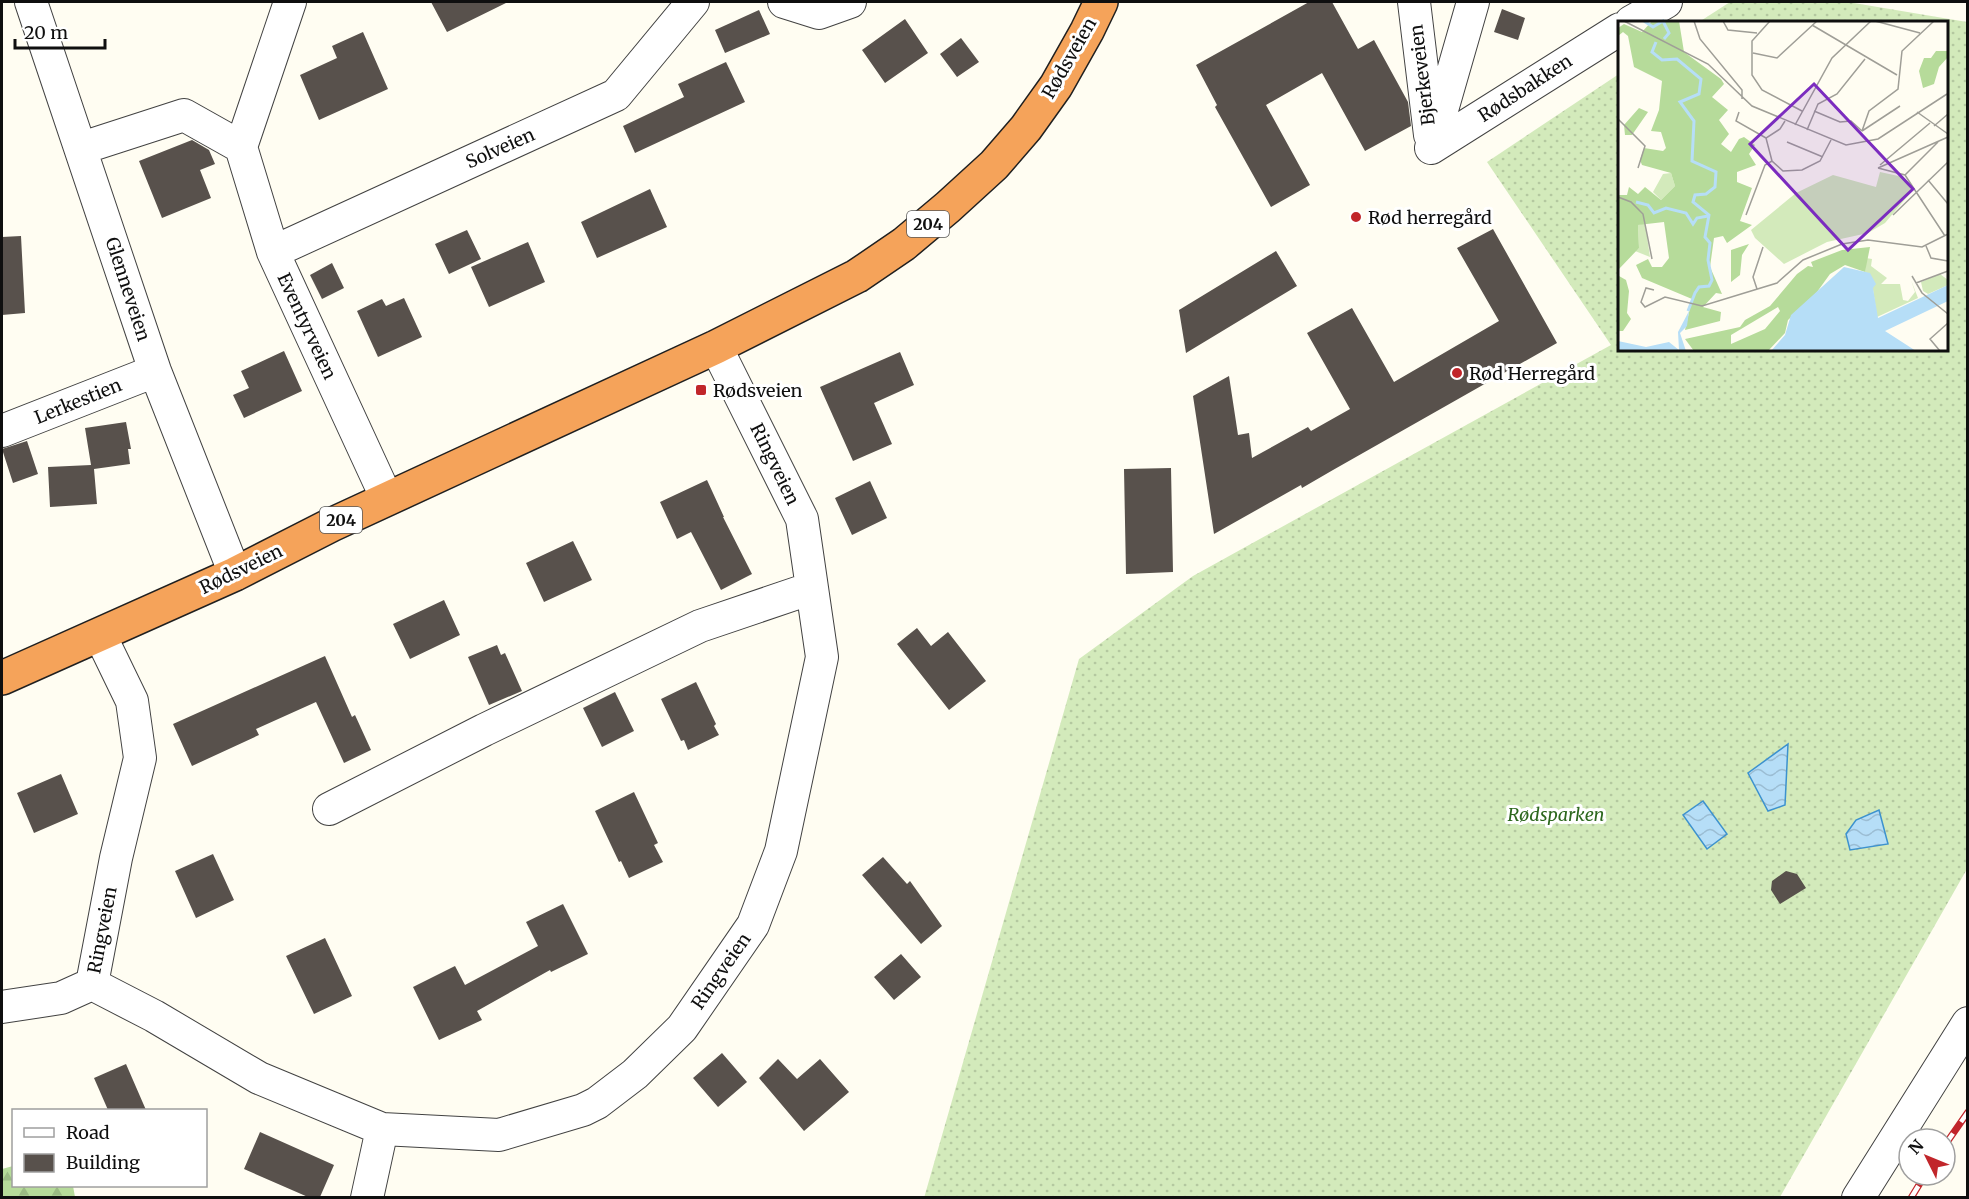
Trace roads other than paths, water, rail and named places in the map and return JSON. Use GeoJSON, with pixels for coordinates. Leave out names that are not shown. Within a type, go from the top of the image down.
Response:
{"type":"FeatureCollection","features":[{"type":"Feature","properties":{"kind":"highway","name":"Rødsveien"},"geometry":{"type":"LineString","coordinates":[[2,678],[234,574],[387,499],[716,347],[857,276],[904,244],[994,165],[1026,128],[1056,86],[1101,2]]}},
{"type":"Feature","properties":{"kind":"street","name":"Glenneveien"},"geometry":{"type":"LineString","coordinates":[[31,2],[155,370],[234,574]]}},
{"type":"Feature","properties":{"kind":"street"},"geometry":{"type":"LineString","coordinates":[[82,148],[184,115],[241,147],[290,2]]}},
{"type":"Feature","properties":{"kind":"street","name":"Solveien"},"geometry":{"type":"LineString","coordinates":[[273,252],[616,95],[693,2]]}},
{"type":"Feature","properties":{"kind":"street"},"geometry":{"type":"LineString","coordinates":[[784,2],[819,13],[850,2]]}},
{"type":"Feature","properties":{"kind":"street","name":"Bjerkeveien"},"geometry":{"type":"LineString","coordinates":[[1414,2],[1431,148]]}},
{"type":"Feature","properties":{"kind":"street"},"geometry":{"type":"LineString","coordinates":[[1431,148],[1473,2]]}},
{"type":"Feature","properties":{"kind":"street"},"geometry":{"type":"LineString","coordinates":[[1633,21],[1666,2]]}},
{"type":"Feature","properties":{"kind":"street","name":"Rødsbakken"},"geometry":{"type":"LineString","coordinates":[[1431,148],[1618,30]]}},
{"type":"Feature","properties":{"kind":"street","name":"Eventyrveien"},"geometry":{"type":"LineString","coordinates":[[241,147],[273,252],[387,499]]}},
{"type":"Feature","properties":{"kind":"street","name":"Ringveien"},"geometry":{"type":"LineString","coordinates":[[100,635],[132,701],[140,758],[116,858],[92,984],[154,1016],[259,1078],[382,1129],[499,1135],[583,1110],[597,1103],[635,1074],[682,1028],[753,925],[781,851],[822,657],[802,519],[716,347]]}},
{"type":"Feature","properties":{"kind":"street","name":"Lerkestien"},"geometry":{"type":"LineString","coordinates":[[2,431],[155,370]]}},
{"type":"Feature","properties":{"kind":"street"},"geometry":{"type":"LineString","coordinates":[[329,809],[484,730],[690,631],[812,588]]}},
{"type":"Feature","properties":{"kind":"street"},"geometry":{"type":"LineString","coordinates":[[2,1007],[61,998],[92,984]]}},
{"type":"Feature","properties":{"kind":"street"},"geometry":{"type":"LineString","coordinates":[[1858,1197],[1968,1023]]}},
{"type":"Feature","properties":{"kind":"street"},"geometry":{"type":"LineString","coordinates":[[367,1197],[382,1129]]}},
{"type":"Feature","properties":{"kind":"water"},"geometry":{"type":"Polygon","coordinates":[[[1788,744],[1785,805],[1768,811],[1748,773],[1788,744]]]}},
{"type":"Feature","properties":{"kind":"water"},"geometry":{"type":"Polygon","coordinates":[[[1703,801],[1727,834],[1707,849],[1683,815],[1703,801]]]}},
{"type":"Feature","properties":{"kind":"water"},"geometry":{"type":"Polygon","coordinates":[[[1879,810],[1888,844],[1850,850],[1846,834],[1856,820],[1879,810]]]}},
{"type":"Feature","properties":{"kind":"railway"},"geometry":{"type":"LineString","coordinates":[[1957,1128],[1968,1112]]}},
{"type":"Feature","properties":{"kind":"railway"},"geometry":{"type":"LineString","coordinates":[[1911,1198],[1918,1187]]}},
{"type":"Feature","properties":{"kind":"place","name":"Rød herregård"},"geometry":{"type":"Point","coordinates":[1356,217]}},
{"type":"Feature","properties":{"kind":"place","name":"Rød Herregård"},"geometry":{"type":"Point","coordinates":[1457,373]}},
{"type":"Feature","properties":{"kind":"place","name":"Rødsveien"},"geometry":{"type":"Point","coordinates":[701,390]}},
{"type":"Feature","properties":{"kind":"park label","name":"Rødsparken"},"geometry":{"type":"Point","coordinates":[1556,814]}}]}
